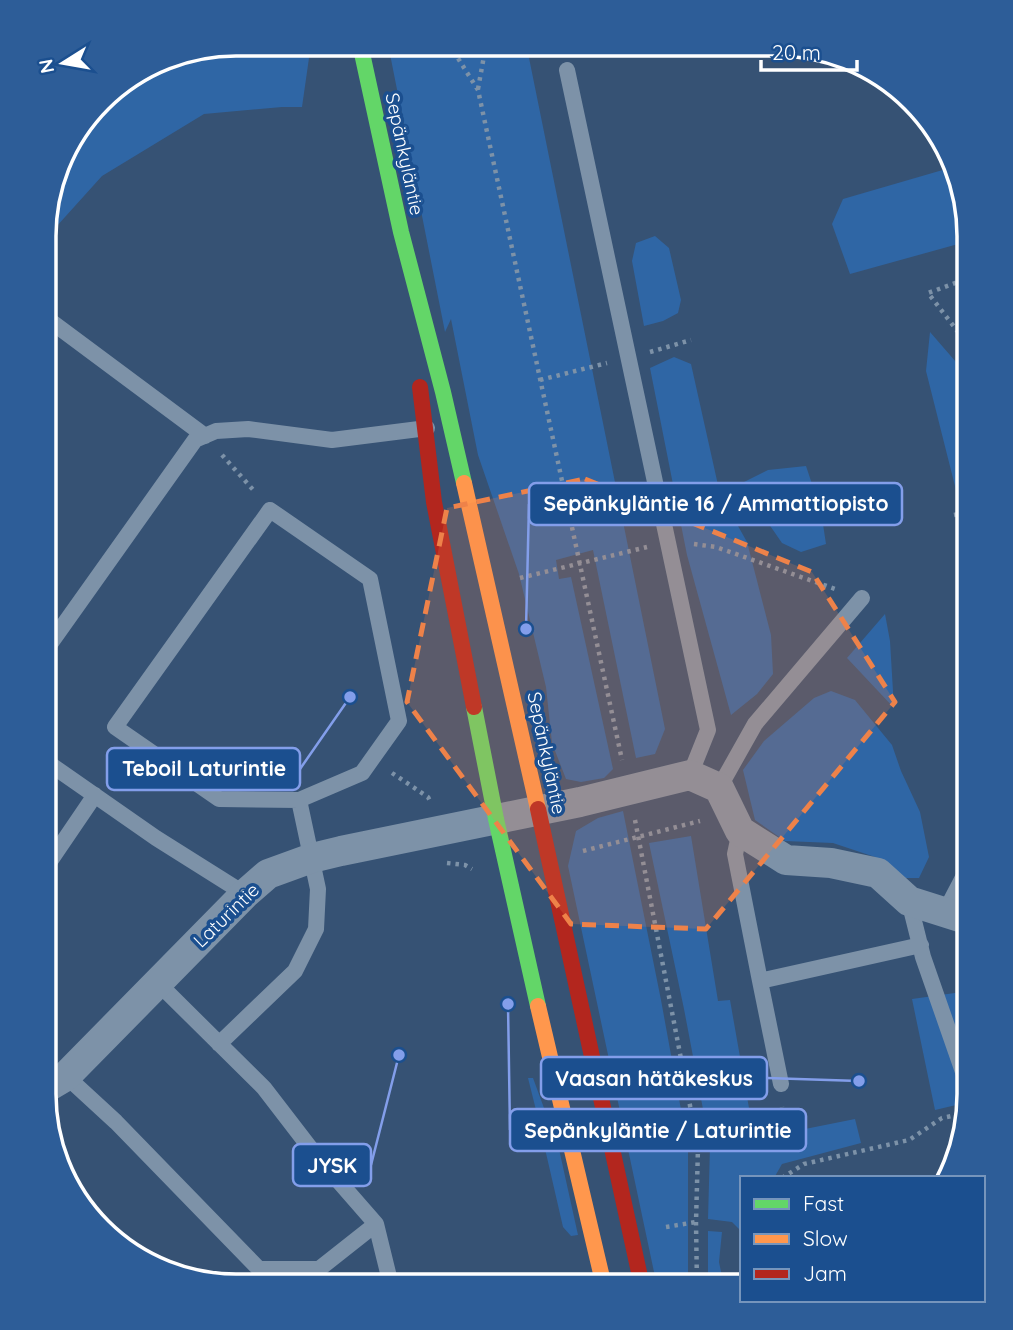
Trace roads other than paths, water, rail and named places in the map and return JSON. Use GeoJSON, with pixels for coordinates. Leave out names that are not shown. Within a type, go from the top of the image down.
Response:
{"type":"FeatureCollection","features":[{"type":"Feature","properties":{"kind":"main road","name":"Sepänkyläntie"},"geometry":{"type":"LineString","coordinates":[[363,56],[401,232],[450,423],[514,698],[639,1274]]}},
{"type":"Feature","properties":{"kind":"main road","name":"Sepänkyläntie"},"geometry":{"type":"LineString","coordinates":[[401,232],[415,351]]}},
{"type":"Feature","properties":{"kind":"main road"},"geometry":{"type":"LineString","coordinates":[[418,378],[433,502],[496,819],[601,1274]]}},
{"type":"Feature","properties":{"kind":"street","name":"Laturintie"},"geometry":{"type":"LineString","coordinates":[[56,1081],[158,983],[244,894],[268,874],[312,858],[538,811],[690,775]]}},
{"type":"Feature","properties":{"kind":"street"},"geometry":{"type":"LineString","coordinates":[[690,775],[786,860],[831,863],[878,873],[909,901],[957,916]]}},
{"type":"Feature","properties":{"kind":"lane"},"geometry":{"type":"LineString","coordinates":[[567,70],[708,730],[690,775]]}},
{"type":"Feature","properties":{"kind":"lane"},"geometry":{"type":"LineString","coordinates":[[56,325],[205,436]]}},
{"type":"Feature","properties":{"kind":"lane"},"geometry":{"type":"LineString","coordinates":[[56,636],[195,440],[216,431],[248,429],[331,440],[425,429],[450,423]]}},
{"type":"Feature","properties":{"kind":"lane"},"geometry":{"type":"LineString","coordinates":[[270,510],[370,579],[399,721],[362,773],[299,800],[219,799],[115,727],[270,510]]}},
{"type":"Feature","properties":{"kind":"lane"},"geometry":{"type":"LineString","coordinates":[[781,1084],[735,854],[730,811],[755,724],[862,598]]}},
{"type":"Feature","properties":{"kind":"lane"},"geometry":{"type":"LineString","coordinates":[[56,768],[156,838],[244,894]]}},
{"type":"Feature","properties":{"kind":"lane"},"geometry":{"type":"LineString","coordinates":[[56,852],[95,795]]}},
{"type":"Feature","properties":{"kind":"lane"},"geometry":{"type":"LineString","coordinates":[[219,1044],[295,971],[316,929],[318,889],[299,800]]}},
{"type":"Feature","properties":{"kind":"lane"},"geometry":{"type":"LineString","coordinates":[[909,901],[922,957],[957,1055]]}},
{"type":"Feature","properties":{"kind":"lane"},"geometry":{"type":"LineString","coordinates":[[760,981],[921,945]]}},
{"type":"Feature","properties":{"kind":"lane"},"geometry":{"type":"LineString","coordinates":[[158,983],[264,1088],[314,1153],[376,1224],[388,1274]]}},
{"type":"Feature","properties":{"kind":"lane"},"geometry":{"type":"LineString","coordinates":[[56,1083],[116,1122],[259,1269],[318,1269],[376,1224]]}},
{"type":"Feature","properties":{"kind":"place","name":"Sepänkyläntie 16 / Ammattiopisto"},"geometry":{"type":"Point","coordinates":[526,629]}},
{"type":"Feature","properties":{"kind":"place","name":"Teboil Laturintie"},"geometry":{"type":"Point","coordinates":[350,697]}},
{"type":"Feature","properties":{"kind":"place","name":"Sepänkyläntie / Laturintie"},"geometry":{"type":"Point","coordinates":[508,1004]}},
{"type":"Feature","properties":{"kind":"place","name":"JYSK"},"geometry":{"type":"Point","coordinates":[399,1055]}},
{"type":"Feature","properties":{"kind":"place","name":"Vaasan hätäkeskus"},"geometry":{"type":"Point","coordinates":[859,1081]}}]}
